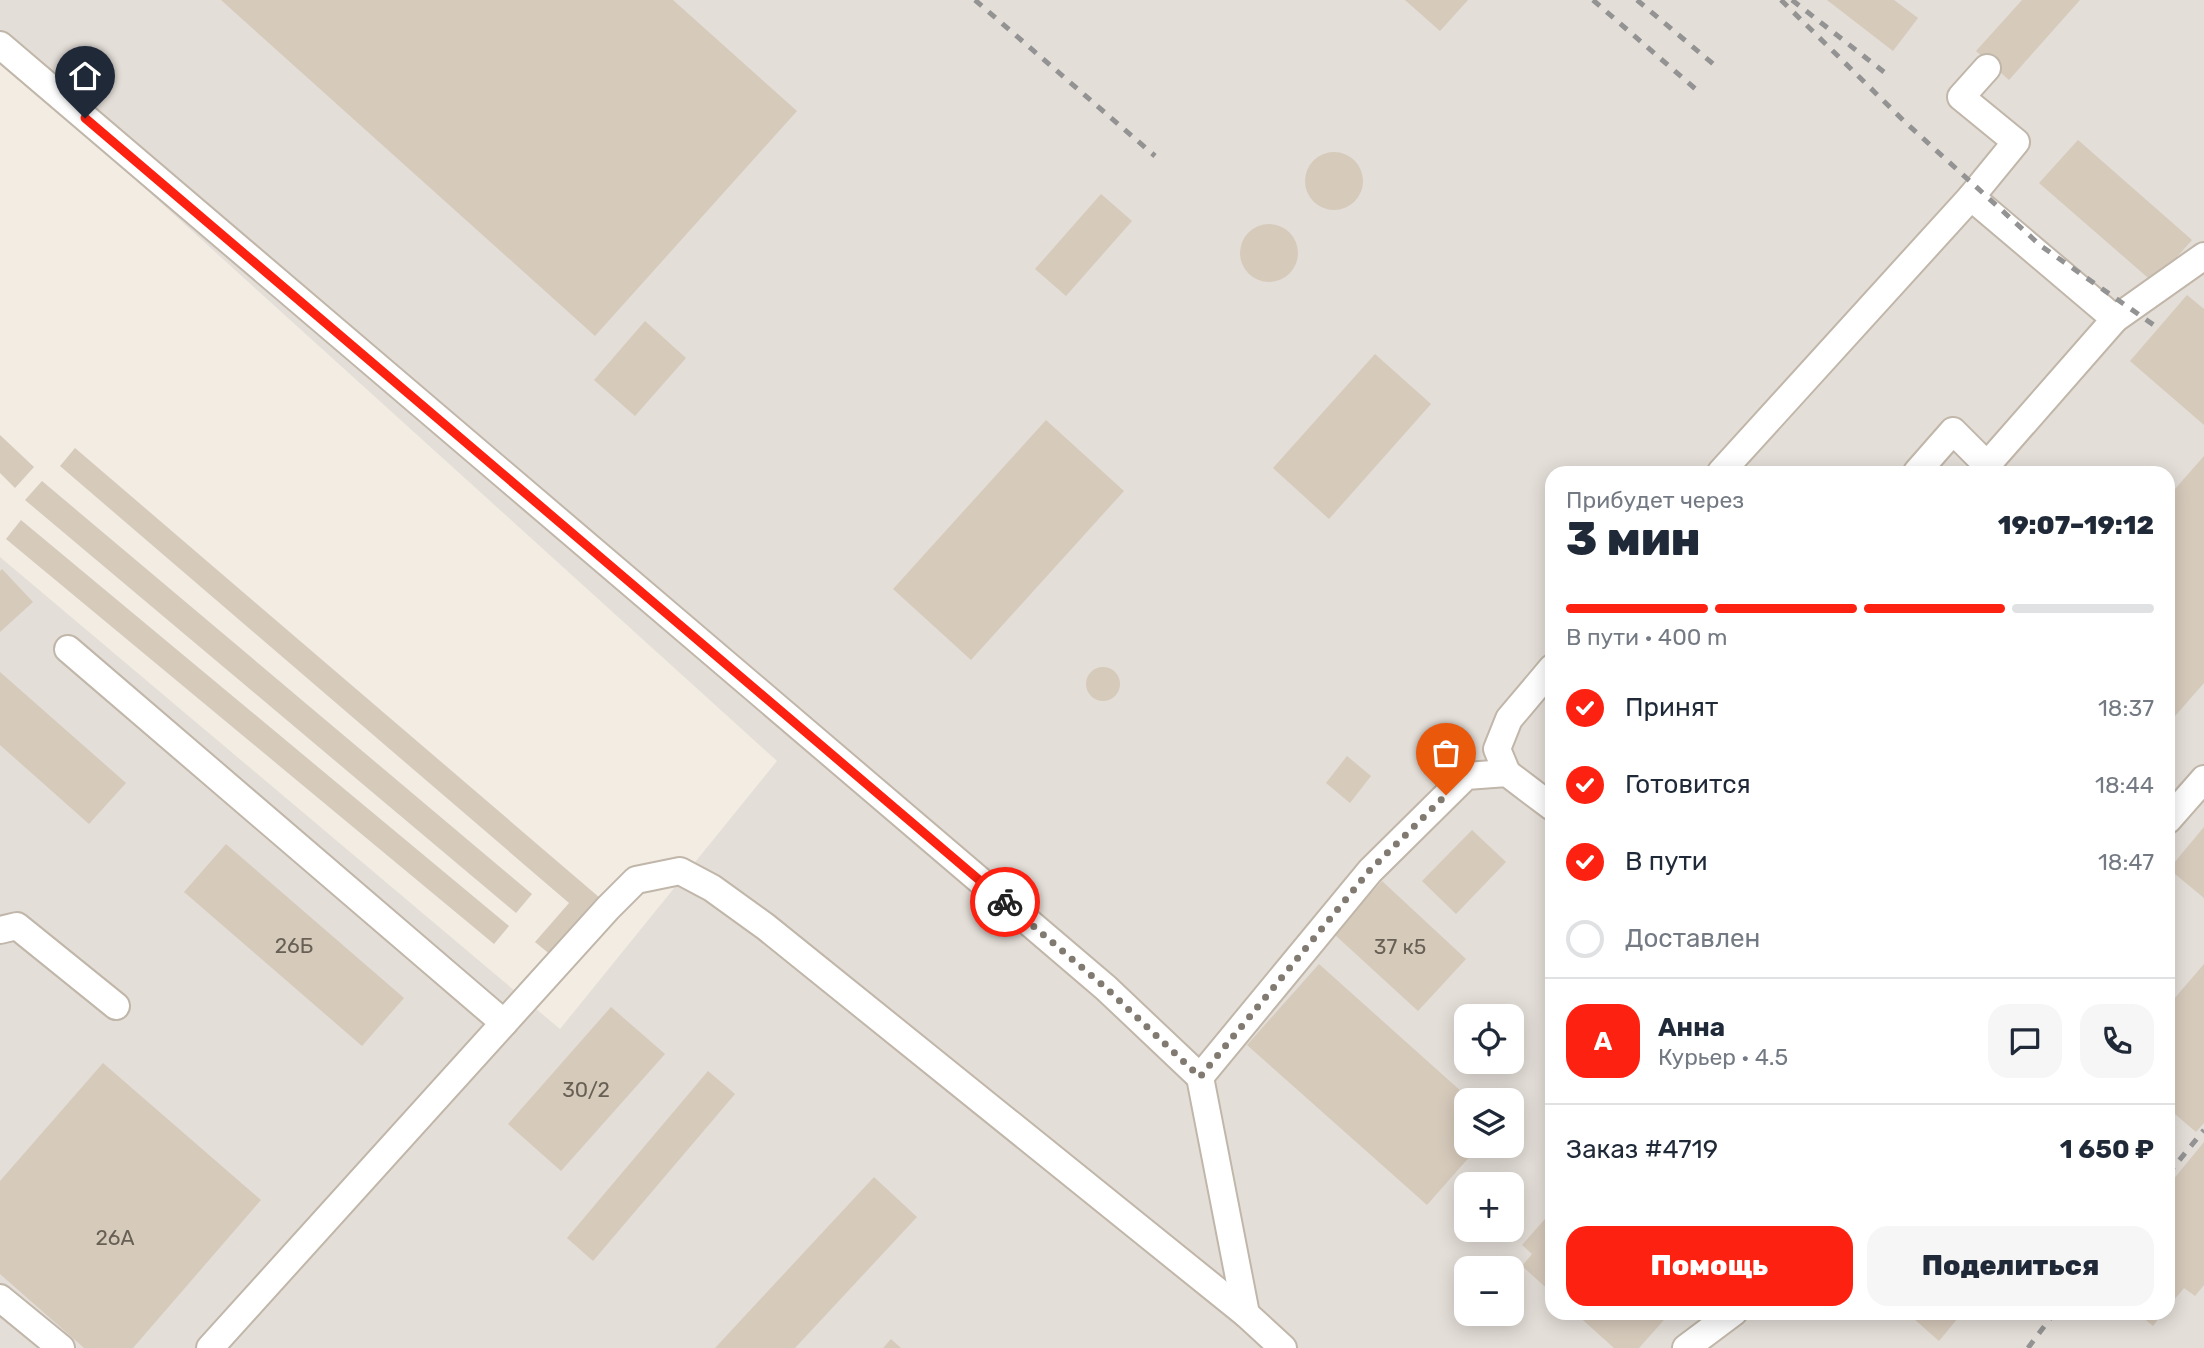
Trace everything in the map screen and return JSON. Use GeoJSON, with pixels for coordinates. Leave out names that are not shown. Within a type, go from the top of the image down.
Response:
{"type":"FeatureCollection","features":[{"type":"Feature","properties":{"kind":"street"},"geometry":{"type":"LineString","coordinates":[[0,45],[1106,988],[1200,1077],[1246,1314]]}},
{"type":"Feature","properties":{"kind":"street"},"geometry":{"type":"LineString","coordinates":[[1726,466],[1971,197],[2016,142],[1961,96],[1987,68]]}},
{"type":"Feature","properties":{"kind":"street"},"geometry":{"type":"LineString","coordinates":[[1971,197],[2115,319]]}},
{"type":"Feature","properties":{"kind":"street"},"geometry":{"type":"LineString","coordinates":[[1922,466],[1953,431],[1987,465],[2115,319],[2157,292],[2204,256]]}},
{"type":"Feature","properties":{"kind":"street"},"geometry":{"type":"LineString","coordinates":[[68,649],[504,1023]]}},
{"type":"Feature","properties":{"kind":"street"},"geometry":{"type":"LineString","coordinates":[[1545,676],[1508,719],[1497,749],[1507,773],[1545,802]]}},
{"type":"Feature","properties":{"kind":"street"},"geometry":{"type":"LineString","coordinates":[[1200,1077],[1370,870],[1466,776],[1507,773]]}},
{"type":"Feature","properties":{"kind":"street"},"geometry":{"type":"LineString","coordinates":[[2175,812],[2204,779]]}},
{"type":"Feature","properties":{"kind":"street"},"geometry":{"type":"LineString","coordinates":[[210,1348],[636,880],[680,871],[712,888],[766,927],[1246,1314],[1283,1348]]}},
{"type":"Feature","properties":{"kind":"street"},"geometry":{"type":"LineString","coordinates":[[0,930],[17,926],[116,1006]]}},
{"type":"Feature","properties":{"kind":"street"},"geometry":{"type":"LineString","coordinates":[[0,1298],[61,1348]]}},
{"type":"Feature","properties":{"kind":"street"},"geometry":{"type":"LineString","coordinates":[[1686,1348],[1723,1320]]}},
{"type":"Feature","properties":{"kind":"shaded area"},"geometry":{"type":"Polygon","coordinates":[[[0,0],[2204,0],[2204,1348],[0,1348],[0,557],[560,1029],[777,761],[0,57],[0,0]]]}},
{"type":"Feature","properties":{"kind":"building"},"geometry":{"type":"Polygon","coordinates":[[[221,0],[673,0],[797,111],[595,336],[221,0]]]}},
{"type":"Feature","properties":{"kind":"building"},"geometry":{"type":"Polygon","coordinates":[[[1405,0],[1468,0],[1440,31],[1405,0]]]}},
{"type":"Feature","properties":{"kind":"building"},"geometry":{"type":"Polygon","coordinates":[[[1827,0],[1894,0],[1918,18],[1893,51],[1827,0]]]}},
{"type":"Feature","properties":{"kind":"building"},"geometry":{"type":"Polygon","coordinates":[[[2022,0],[2080,0],[2009,80],[1976,51],[2022,0]]]}},
{"type":"Feature","properties":{"kind":"building"},"geometry":{"type":"Polygon","coordinates":[[[2078,140],[2192,240],[2154,283],[2039,183],[2078,140]]]}},
{"type":"Feature","properties":{"kind":"building"},"geometry":{"type":"Polygon","coordinates":[[[1328,152],[1340,152],[1355,160],[1363,175],[1363,187],[1355,202],[1340,210],[1328,210],[1313,202],[1305,187],[1305,175],[1313,160],[1328,152]]]}},
{"type":"Feature","properties":{"kind":"building"},"geometry":{"type":"Polygon","coordinates":[[[1101,194],[1132,221],[1066,296],[1035,269],[1101,194]]]}},
{"type":"Feature","properties":{"kind":"building"},"geometry":{"type":"Polygon","coordinates":[[[1263,224],[1275,224],[1290,232],[1298,247],[1298,259],[1290,274],[1275,282],[1263,282],[1248,274],[1240,259],[1240,247],[1248,232],[1263,224]]]}},
{"type":"Feature","properties":{"kind":"building"},"geometry":{"type":"Polygon","coordinates":[[[2187,295],[2204,309],[2204,425],[2130,361],[2187,295]]]}},
{"type":"Feature","properties":{"kind":"building"},"geometry":{"type":"Polygon","coordinates":[[[645,321],[686,358],[635,416],[594,380],[645,321]]]}},
{"type":"Feature","properties":{"kind":"building"},"geometry":{"type":"Polygon","coordinates":[[[1375,354],[1431,404],[1329,519],[1273,468],[1375,354]]]}},
{"type":"Feature","properties":{"kind":"building"},"geometry":{"type":"Polygon","coordinates":[[[1046,420],[1124,491],[971,660],[893,589],[1046,420]]]}},
{"type":"Feature","properties":{"kind":"building"},"geometry":{"type":"Polygon","coordinates":[[[0,435],[34,467],[15,488],[0,473],[0,435]]]}},
{"type":"Feature","properties":{"kind":"building"},"geometry":{"type":"Polygon","coordinates":[[[75,448],[600,898],[552,956],[535,942],[569,903],[60,466],[75,448]]]}},
{"type":"Feature","properties":{"kind":"building"},"geometry":{"type":"Polygon","coordinates":[[[2204,456],[2204,683],[2175,716],[2175,489],[2204,456]]]}},
{"type":"Feature","properties":{"kind":"building"},"geometry":{"type":"Polygon","coordinates":[[[42,481],[532,894],[516,913],[25,500],[42,481]]]}},
{"type":"Feature","properties":{"kind":"building"},"geometry":{"type":"Polygon","coordinates":[[[21,520],[509,926],[494,944],[6,539],[21,520]]]}},
{"type":"Feature","properties":{"kind":"building"},"geometry":{"type":"Polygon","coordinates":[[[2,569],[33,602],[0,632],[0,571],[2,569]]]}},
{"type":"Feature","properties":{"kind":"building"},"geometry":{"type":"Polygon","coordinates":[[[1103,667],[1115,672],[1120,684],[1115,696],[1103,701],[1091,696],[1086,684],[1091,672],[1103,667]]]}},
{"type":"Feature","properties":{"kind":"building"},"geometry":{"type":"Polygon","coordinates":[[[0,672],[126,783],[89,824],[0,745],[0,672]]]}},
{"type":"Feature","properties":{"kind":"building"},"geometry":{"type":"Polygon","coordinates":[[[1347,756],[1371,776],[1350,803],[1326,783],[1347,756]]]}},
{"type":"Feature","properties":{"kind":"building"},"geometry":{"type":"Polygon","coordinates":[[[2204,827],[2204,898],[2175,874],[2175,862],[2204,827]]]}},
{"type":"Feature","properties":{"kind":"building"},"geometry":{"type":"Polygon","coordinates":[[[1472,830],[1506,862],[1456,914],[1422,881],[1472,830]]]}},
{"type":"Feature","properties":{"kind":"building"},"geometry":{"type":"Polygon","coordinates":[[[226,844],[404,998],[362,1046],[184,892],[226,844]]]}},
{"type":"Feature","properties":{"kind":"building"},"geometry":{"type":"Polygon","coordinates":[[[1382,881],[1466,959],[1418,1011],[1334,934],[1382,881]]]}},
{"type":"Feature","properties":{"kind":"building"},"geometry":{"type":"Polygon","coordinates":[[[1319,964],[1457,1088],[1454,1088],[1454,1158],[1468,1158],[1427,1205],[1247,1045],[1319,964]]]}},
{"type":"Feature","properties":{"kind":"building"},"geometry":{"type":"Polygon","coordinates":[[[2204,964],[2204,1123],[2196,1132],[2175,1114],[2175,998],[2204,964]]]}},
{"type":"Feature","properties":{"kind":"building"},"geometry":{"type":"Polygon","coordinates":[[[611,1007],[665,1054],[561,1171],[508,1124],[611,1007]]]}},
{"type":"Feature","properties":{"kind":"building"},"geometry":{"type":"Polygon","coordinates":[[[103,1063],[261,1200],[133,1348],[84,1348],[0,1274],[0,1181],[103,1063]]]}},
{"type":"Feature","properties":{"kind":"building"},"geometry":{"type":"Polygon","coordinates":[[[708,1071],[735,1094],[593,1261],[567,1238],[708,1071]]]}},
{"type":"Feature","properties":{"kind":"building"},"geometry":{"type":"Polygon","coordinates":[[[2204,1142],[2204,1285],[2195,1296],[2184,1288],[2175,1299],[2175,1177],[2204,1142]]]}},
{"type":"Feature","properties":{"kind":"building"},"geometry":{"type":"Polygon","coordinates":[[[874,1177],[917,1217],[795,1348],[715,1348],[874,1177]]]}},
{"type":"Feature","properties":{"kind":"building"},"geometry":{"type":"Polygon","coordinates":[[[1545,1219],[1545,1287],[1524,1268],[1524,1264],[1532,1254],[1522,1245],[1545,1219]]]}},
{"type":"Feature","properties":{"kind":"building"},"geometry":{"type":"Polygon","coordinates":[[[1583,1320],[1664,1320],[1639,1348],[1614,1348],[1583,1320]]]}},
{"type":"Feature","properties":{"kind":"building"},"geometry":{"type":"Polygon","coordinates":[[[1915,1320],[1956,1320],[1939,1341],[1915,1320]]]}},
{"type":"Feature","properties":{"kind":"building"},"geometry":{"type":"Polygon","coordinates":[[[2146,1320],[2158,1320],[2153,1326],[2146,1320]]]}},
{"type":"Feature","properties":{"kind":"building"},"geometry":{"type":"Polygon","coordinates":[[[891,1339],[901,1348],[883,1348],[891,1339]]]}},
{"type":"Feature","properties":{"kind":"railway"},"geometry":{"type":"LineString","coordinates":[[975,0],[1155,156]]}},
{"type":"Feature","properties":{"kind":"railway"},"geometry":{"type":"LineString","coordinates":[[1593,0],[1699,92]]}},
{"type":"Feature","properties":{"kind":"railway"},"geometry":{"type":"LineString","coordinates":[[1637,0],[1718,68]]}},
{"type":"Feature","properties":{"kind":"railway"},"geometry":{"type":"LineString","coordinates":[[1781,0],[1905,122],[2041,246],[2158,328]]}},
{"type":"Feature","properties":{"kind":"railway"},"geometry":{"type":"LineString","coordinates":[[1792,0],[1884,72]]}},
{"type":"Feature","properties":{"kind":"railway"},"geometry":{"type":"LineString","coordinates":[[2175,1165],[2204,1130]]}},
{"type":"Feature","properties":{"kind":"railway"},"geometry":{"type":"LineString","coordinates":[[2028,1348],[2049,1320]]}},
{"type":"Feature","properties":{"kind":"way so far"},"geometry":{"type":"LineString","coordinates":[[1005,902],[1106,988],[1200,1077],[1370,870],[1446,795]]}},
{"type":"Feature","properties":{"kind":"route"},"geometry":{"type":"LineString","coordinates":[[85,118],[1005,902]]}}]}
